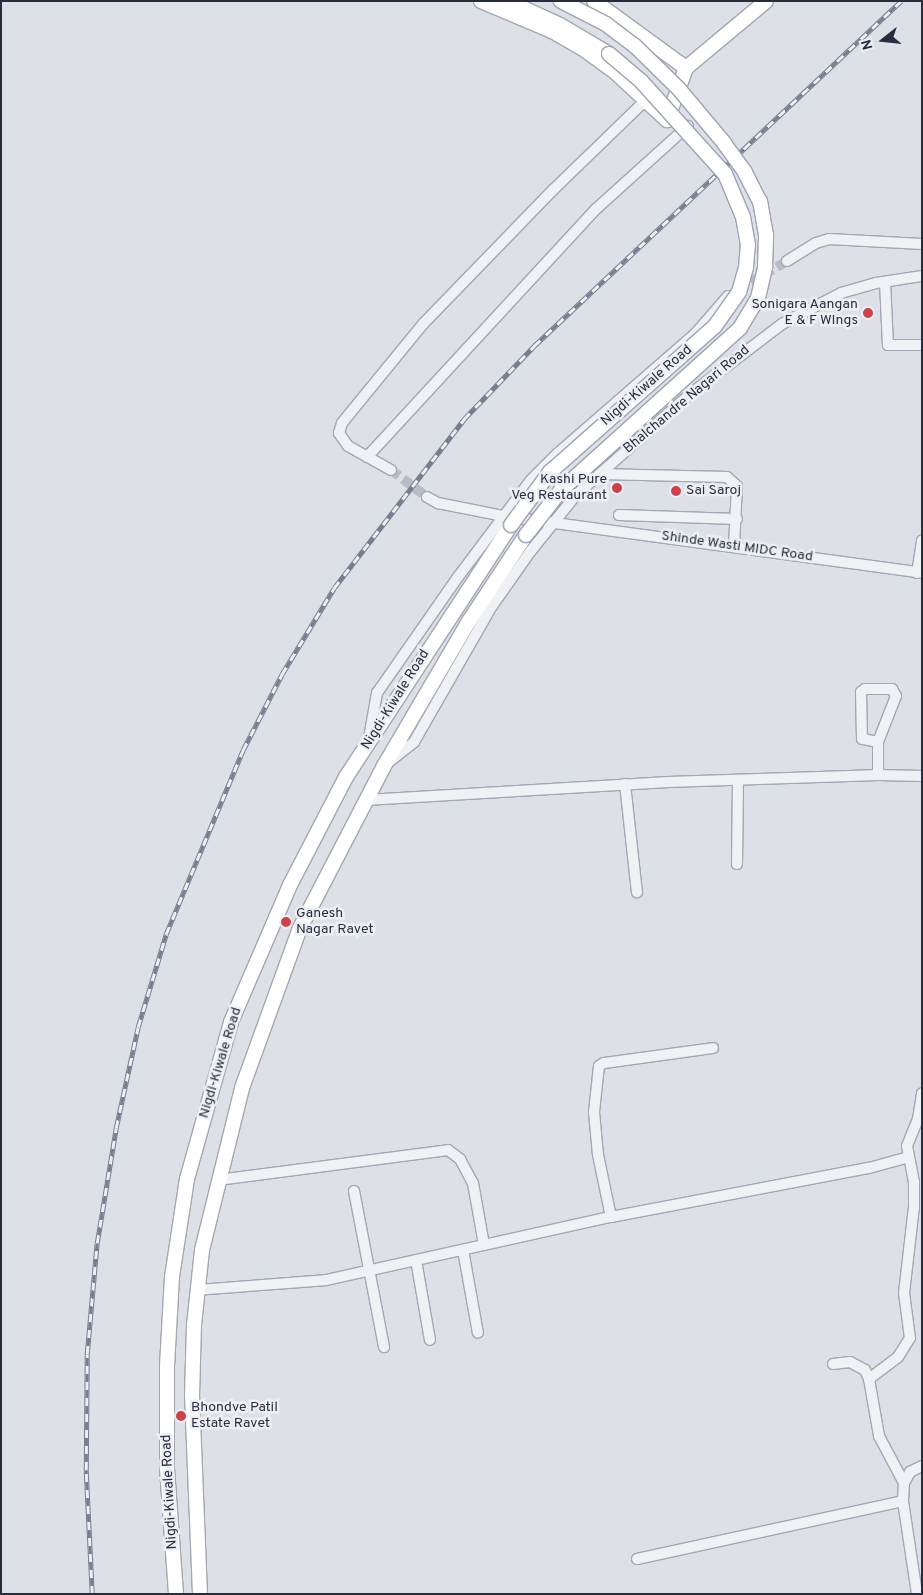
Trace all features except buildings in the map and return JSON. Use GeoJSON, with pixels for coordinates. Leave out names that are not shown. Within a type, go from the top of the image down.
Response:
{"type":"FeatureCollection","features":[{"type":"Feature","properties":{"kind":"main road"},"geometry":{"type":"LineString","coordinates":[[481,1],[552,31],[585,50],[647,99],[670,114],[686,68],[766,1]]}},
{"type":"Feature","properties":{"kind":"main road","name":"Nigdi-Kiwale Road"},"geometry":{"type":"LineString","coordinates":[[176,1594],[167,1468],[167,1366],[172,1277],[187,1179],[231,1022],[290,885],[346,777],[453,610],[536,488],[701,340],[731,307],[739,292],[748,245],[743,217],[724,174],[641,81],[609,54],[560,25],[508,1]]}},
{"type":"Feature","properties":{"kind":"main road","name":"Nigdi-Kiwale Road"},"geometry":{"type":"LineString","coordinates":[[200,1594],[192,1396],[202,1250],[218,1180],[260,1032],[300,928],[384,766],[469,621],[526,535],[562,489],[740,328],[758,298],[765,267],[766,235],[760,202],[745,172],[725,144],[678,88],[635,46],[606,24],[561,1]]}},
{"type":"Feature","properties":{"kind":"main road"},"geometry":{"type":"LineString","coordinates":[[594,1],[686,68]]}},
{"type":"Feature","properties":{"kind":"street"},"geometry":{"type":"LineString","coordinates":[[391,470],[342,440],[339,432],[342,423],[429,318],[554,189],[647,99]]}},
{"type":"Feature","properties":{"kind":"street"},"geometry":{"type":"LineString","coordinates":[[367,457],[596,209],[689,124],[670,114]]}},
{"type":"Feature","properties":{"kind":"street"},"geometry":{"type":"LineString","coordinates":[[787,261],[816,243],[830,239],[922,244]]}},
{"type":"Feature","properties":{"kind":"street","name":"Bhalchandre Nagari Road"},"geometry":{"type":"LineString","coordinates":[[384,766],[414,742],[475,634],[553,522],[600,474],[688,395],[756,341],[818,303],[841,293],[885,282],[922,276]]}},
{"type":"Feature","properties":{"kind":"street"},"geometry":{"type":"LineString","coordinates":[[885,282],[888,346],[922,345]]}},
{"type":"Feature","properties":{"kind":"street"},"geometry":{"type":"LineString","coordinates":[[368,744],[377,693],[504,516],[557,454],[696,333],[728,296]]}},
{"type":"Feature","properties":{"kind":"street"},"geometry":{"type":"LineString","coordinates":[[600,474],[727,477],[737,486],[737,519],[734,546]]}},
{"type":"Feature","properties":{"kind":"street","name":"Shinde Wasti MIDC Road"},"geometry":{"type":"LineString","coordinates":[[427,497],[438,503],[504,516],[734,546],[919,573]]}},
{"type":"Feature","properties":{"kind":"street"},"geometry":{"type":"LineString","coordinates":[[619,515],[737,519]]}},
{"type":"Feature","properties":{"kind":"street"},"geometry":{"type":"LineString","coordinates":[[919,573],[922,540]]}},
{"type":"Feature","properties":{"kind":"street"},"geometry":{"type":"LineString","coordinates":[[878,742],[864,742],[861,738],[860,694],[865,689],[892,689],[896,694],[878,742],[878,775]]}},
{"type":"Feature","properties":{"kind":"street"},"geometry":{"type":"LineString","coordinates":[[366,800],[625,784],[738,782],[878,775],[922,776]]}},
{"type":"Feature","properties":{"kind":"street"},"geometry":{"type":"LineString","coordinates":[[737,864],[738,782]]}},
{"type":"Feature","properties":{"kind":"street"},"geometry":{"type":"LineString","coordinates":[[625,784],[637,892]]}},
{"type":"Feature","properties":{"kind":"street"},"geometry":{"type":"LineString","coordinates":[[611,1217],[598,1155],[594,1112],[600,1066],[604,1063],[713,1048]]}},
{"type":"Feature","properties":{"kind":"street"},"geometry":{"type":"LineString","coordinates":[[869,1379],[898,1358],[910,1338],[904,1292],[914,1207],[914,1182],[907,1146],[918,1119],[922,1093]]}},
{"type":"Feature","properties":{"kind":"street"},"geometry":{"type":"LineString","coordinates":[[218,1180],[448,1150],[460,1159],[471,1177],[484,1245]]}},
{"type":"Feature","properties":{"kind":"street"},"geometry":{"type":"LineString","coordinates":[[198,1290],[326,1280],[611,1217],[869,1168],[909,1157]]}},
{"type":"Feature","properties":{"kind":"street"},"geometry":{"type":"LineString","coordinates":[[354,1191],[384,1347]]}},
{"type":"Feature","properties":{"kind":"street"},"geometry":{"type":"LineString","coordinates":[[462,1250],[478,1333]]}},
{"type":"Feature","properties":{"kind":"street"},"geometry":{"type":"LineString","coordinates":[[416,1260],[430,1340]]}},
{"type":"Feature","properties":{"kind":"street"},"geometry":{"type":"LineString","coordinates":[[833,1364],[858,1364],[869,1379],[879,1436],[904,1483]]}},
{"type":"Feature","properties":{"kind":"street"},"geometry":{"type":"LineString","coordinates":[[917,1594],[903,1501],[904,1483],[910,1472],[922,1466]]}},
{"type":"Feature","properties":{"kind":"street"},"geometry":{"type":"LineString","coordinates":[[637,1559],[903,1501]]}},
{"type":"Feature","properties":{"kind":"tunnel"},"geometry":{"type":"LineString","coordinates":[[738,290],[787,261]]}},
{"type":"Feature","properties":{"kind":"tunnel"},"geometry":{"type":"LineString","coordinates":[[391,470],[427,497]]}},
{"type":"Feature","properties":{"kind":"railway"},"geometry":{"type":"LineString","coordinates":[[92,1594],[86,1470],[87,1354],[97,1243],[116,1128],[138,1027],[166,934],[243,750],[282,674],[334,588],[464,419],[534,346],[901,1]]}},
{"type":"Feature","properties":{"kind":"place","name":"Sonigara Aangan E & F WIngs"},"geometry":{"type":"Point","coordinates":[868,313]}},
{"type":"Feature","properties":{"kind":"place","name":"Kashi Pure Veg Restaurant"},"geometry":{"type":"Point","coordinates":[617,488]}},
{"type":"Feature","properties":{"kind":"place","name":"Sai Saroj"},"geometry":{"type":"Point","coordinates":[676,491]}},
{"type":"Feature","properties":{"kind":"place","name":"Ganesh Nagar Ravet"},"geometry":{"type":"Point","coordinates":[286,922]}},
{"type":"Feature","properties":{"kind":"place","name":"Bhondve Patil Estate Ravet"},"geometry":{"type":"Point","coordinates":[181,1416]}}]}
